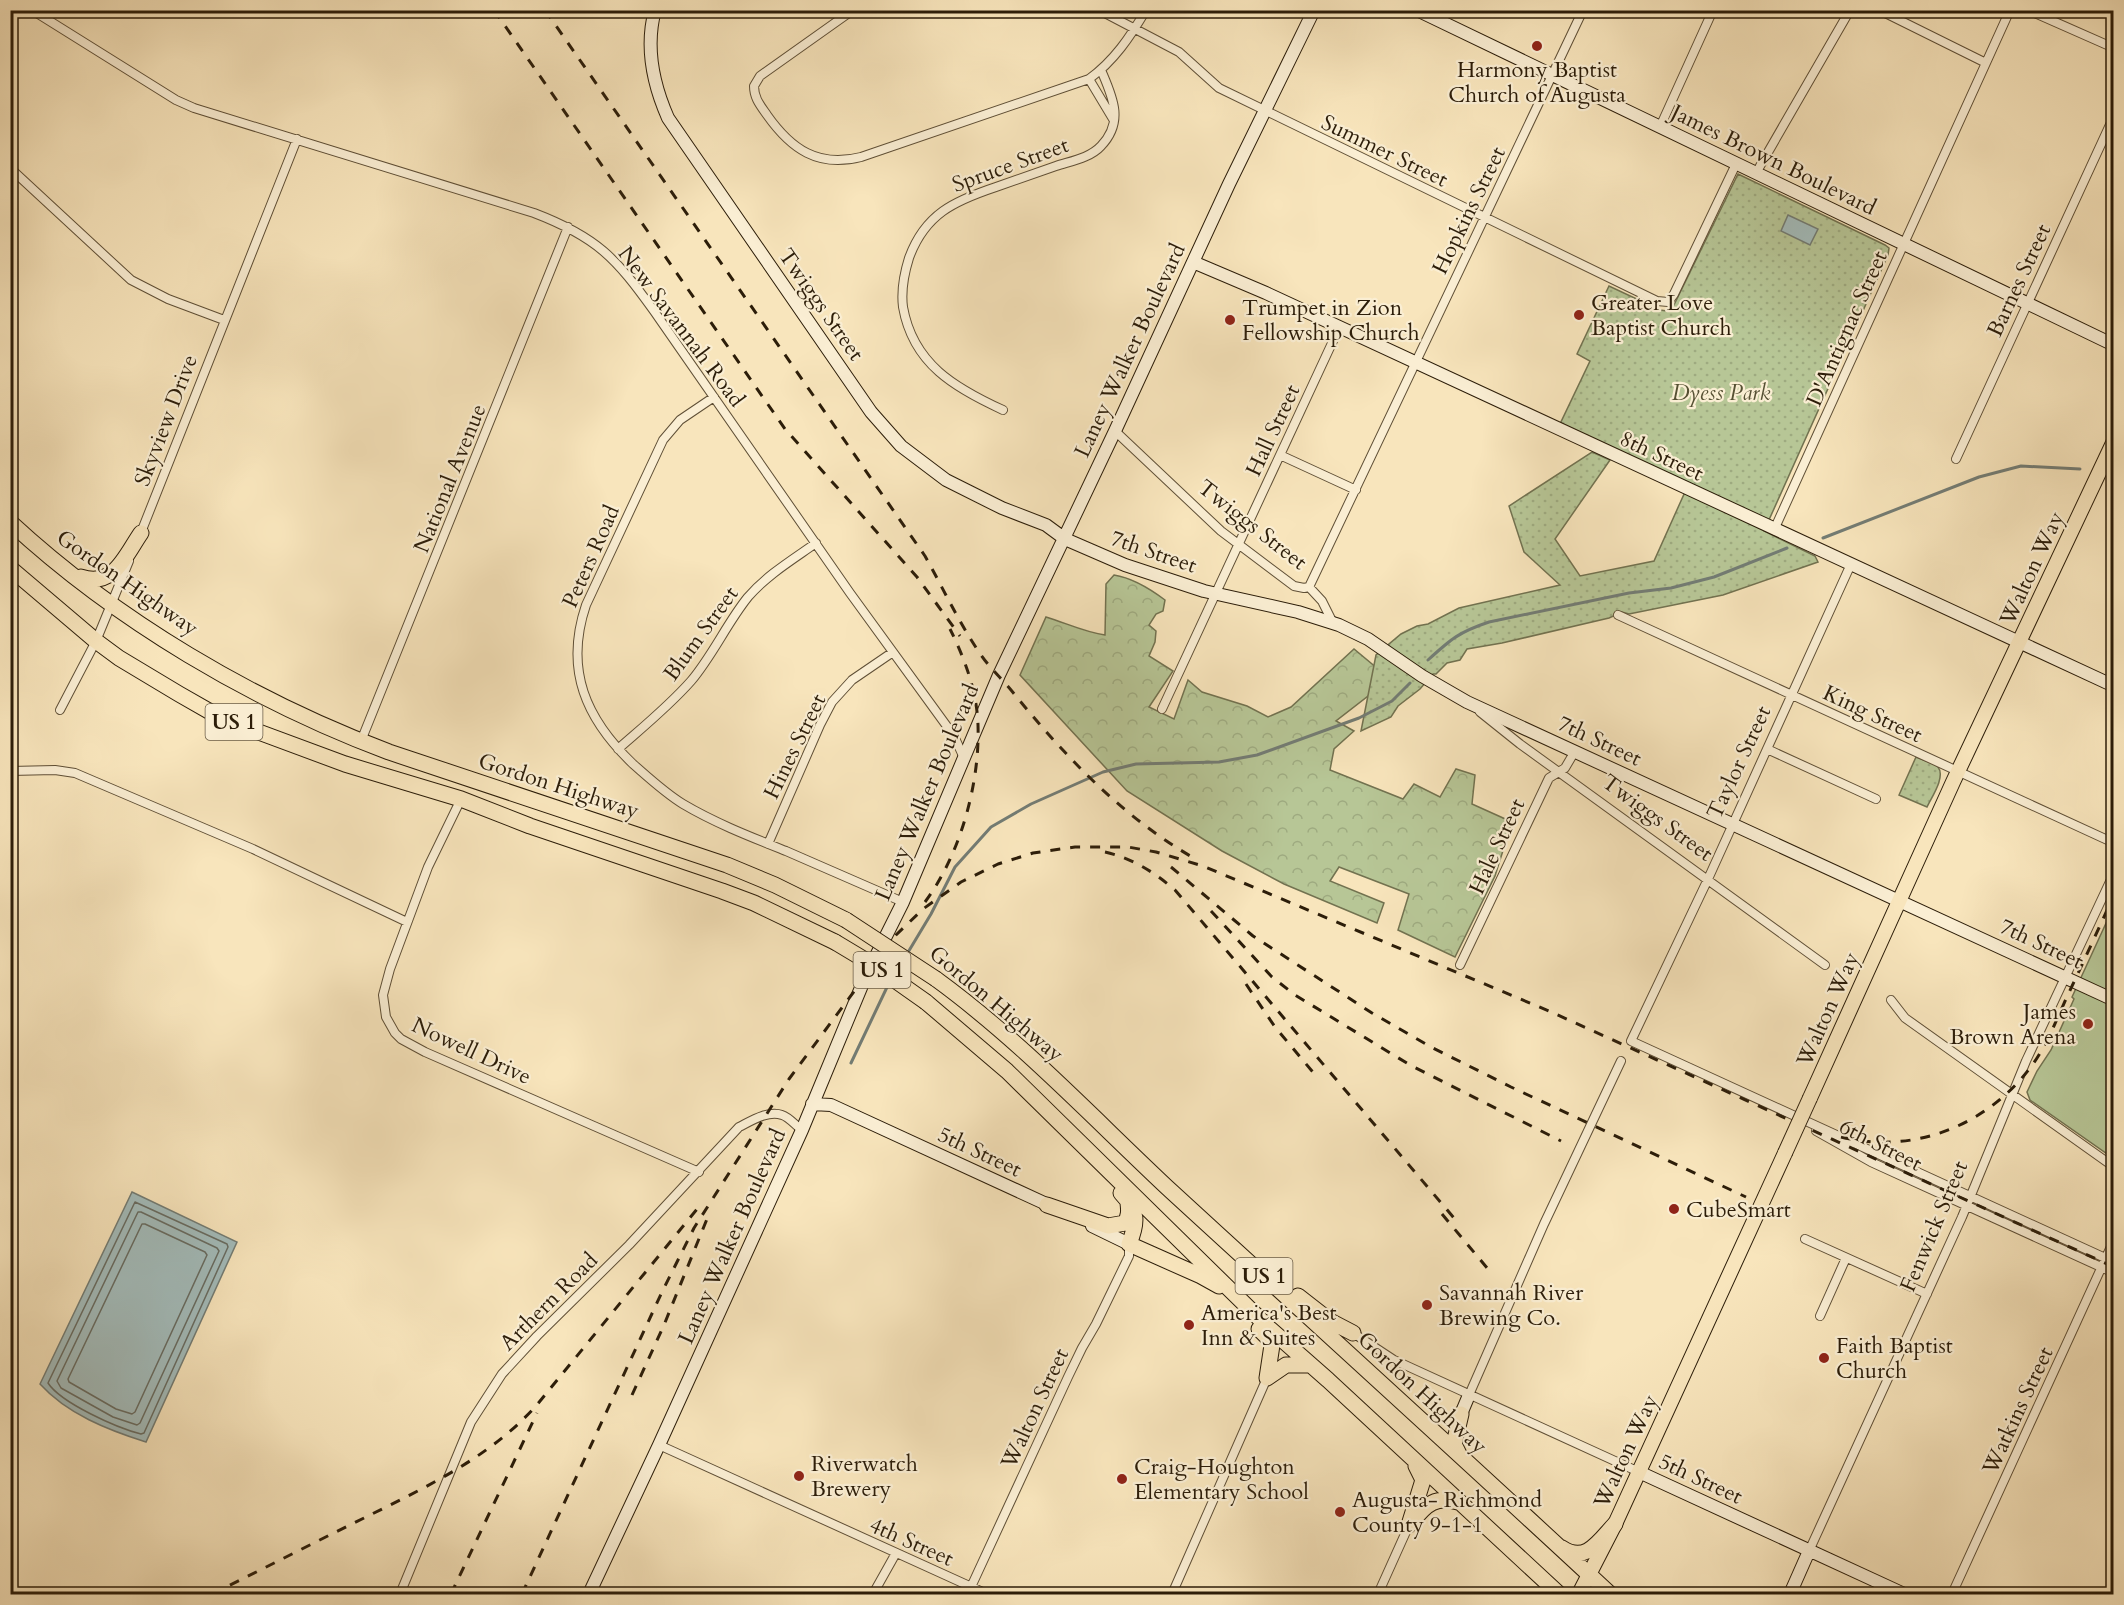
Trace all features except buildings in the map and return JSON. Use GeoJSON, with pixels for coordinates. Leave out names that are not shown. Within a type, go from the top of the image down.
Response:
{"type":"FeatureCollection","features":[{"type":"Feature","properties":{"kind":"highway","name":"Gordon Highway"},"geometry":{"type":"LineString","coordinates":[[10,522],[111,603],[173,644],[291,709],[361,741],[727,865],[775,885],[846,920],[936,979],[957,994],[1023,1051],[1610,1594]]}},
{"type":"Feature","properties":{"kind":"highway"},"geometry":{"type":"LineString","coordinates":[[76,576],[97,581],[114,572],[141,532]]}},
{"type":"Feature","properties":{"kind":"highway","name":"Gordon Highway"},"geometry":{"type":"LineString","coordinates":[[10,568],[96,641],[148,676],[221,718],[345,764],[461,800],[530,826],[722,891],[836,942],[875,966],[927,1002],[1007,1071],[1309,1365],[1559,1594]]}},
{"type":"Feature","properties":{"kind":"highway"},"geometry":{"type":"LineString","coordinates":[[957,1026],[1007,1082],[1127,1200],[1135,1216],[1129,1244],[1235,1294]]}},
{"type":"Feature","properties":{"kind":"highway"},"geometry":{"type":"LineString","coordinates":[[1047,1205],[1108,1226],[1116,1226],[1125,1223],[1127,1219],[1129,1212],[1127,1200]]}},
{"type":"Feature","properties":{"kind":"highway"},"geometry":{"type":"LineString","coordinates":[[1233,1247],[1330,1321],[1353,1333]]}},
{"type":"Feature","properties":{"kind":"highway"},"geometry":{"type":"LineString","coordinates":[[1199,1259],[1229,1300],[1271,1341],[1272,1356],[1268,1378]]}},
{"type":"Feature","properties":{"kind":"highway"},"geometry":{"type":"LineString","coordinates":[[1268,1378],[1286,1365],[1309,1365]]}},
{"type":"Feature","properties":{"kind":"highway"},"geometry":{"type":"LineString","coordinates":[[1415,1416],[1429,1424],[1439,1425],[1461,1414]]}},
{"type":"Feature","properties":{"kind":"highway"},"geometry":{"type":"LineString","coordinates":[[1461,1414],[1454,1444],[1465,1462]]}},
{"type":"Feature","properties":{"kind":"highway"},"geometry":{"type":"LineString","coordinates":[[1409,1526],[1423,1480],[1413,1461]]}},
{"type":"Feature","properties":{"kind":"highway"},"geometry":{"type":"LineString","coordinates":[[1409,1526],[1431,1502],[1442,1499],[1459,1502]]}},
{"type":"Feature","properties":{"kind":"highway"},"geometry":{"type":"LineString","coordinates":[[1554,1543],[1569,1553],[1580,1554],[1590,1550],[1615,1524]]}},
{"type":"Feature","properties":{"kind":"main road","name":"Twiggs Street"},"geometry":{"type":"LineString","coordinates":[[655,10],[651,38],[652,64],[659,96],[668,118],[872,412],[901,446],[946,480],[1002,508],[1046,525],[1065,539]]}},
{"type":"Feature","properties":{"kind":"main road","name":"Laney Walker Boulevard"},"geometry":{"type":"LineString","coordinates":[[589,1594],[802,1130],[865,978],[903,902],[999,675],[1065,539],[1264,111],[1314,10]]}},
{"type":"Feature","properties":{"kind":"main road","name":"James Brown Boulevard"},"geometry":{"type":"LineString","coordinates":[[1417,10],[2114,345]]}},
{"type":"Feature","properties":{"kind":"main road","name":"8th Street"},"geometry":{"type":"LineString","coordinates":[[1193,262],[2114,686]]}},
{"type":"Feature","properties":{"kind":"main road","name":"Walton Way"},"geometry":{"type":"LineString","coordinates":[[1579,1594],[1615,1524],[1898,900],[2114,441]]}},
{"type":"Feature","properties":{"kind":"main road","name":"7th Street"},"geometry":{"type":"LineString","coordinates":[[1065,539],[1125,565],[1216,594],[1298,612],[1333,623],[1368,639],[1410,668],[1467,702],[2114,1000]]}},
{"type":"Feature","properties":{"kind":"main road","name":"5th Street"},"geometry":{"type":"LineString","coordinates":[[812,1104],[831,1105],[1129,1244]]}},
{"type":"Feature","properties":{"kind":"main road"},"geometry":{"type":"LineString","coordinates":[[1461,1414],[1469,1395]]}},
{"type":"Feature","properties":{"kind":"main road","name":"5th Street"},"geometry":{"type":"LineString","coordinates":[[1639,1472],[1904,1594]]}},
{"type":"Feature","properties":{"kind":"main road","name":"Fenwick Street"},"geometry":{"type":"LineString","coordinates":[[1790,1594],[1809,1551]]}},
{"type":"Feature","properties":{"kind":"street","name":"New Savannah Road"},"geometry":{"type":"LineString","coordinates":[[32,10],[176,100],[534,213],[568,227],[602,249],[622,269],[714,397],[954,736],[964,758]]}},
{"type":"Feature","properties":{"kind":"street"},"geometry":{"type":"LineString","coordinates":[[852,10],[760,76],[754,86],[756,100],[788,141],[810,154],[827,160],[838,161],[861,157],[1089,79],[1118,53],[1146,10]]}},
{"type":"Feature","properties":{"kind":"street","name":"Summer Street"},"geometry":{"type":"LineString","coordinates":[[1099,10],[1179,52],[1219,88],[1657,301],[1668,302],[1674,294],[1736,164]]}},
{"type":"Feature","properties":{"kind":"street","name":"Hopkins Street"},"geometry":{"type":"LineString","coordinates":[[1309,587],[1583,10]]}},
{"type":"Feature","properties":{"kind":"street"},"geometry":{"type":"LineString","coordinates":[[1660,127],[1713,10]]}},
{"type":"Feature","properties":{"kind":"street"},"geometry":{"type":"LineString","coordinates":[[1756,173],[1850,10]]}},
{"type":"Feature","properties":{"kind":"street"},"geometry":{"type":"LineString","coordinates":[[1879,10],[1986,63]]}},
{"type":"Feature","properties":{"kind":"street","name":"D'Antignac Street"},"geometry":{"type":"LineString","coordinates":[[1779,532],[1904,244],[2010,10]]}},
{"type":"Feature","properties":{"kind":"street"},"geometry":{"type":"LineString","coordinates":[[2028,10],[2114,48]]}},
{"type":"Feature","properties":{"kind":"street"},"geometry":{"type":"LineString","coordinates":[[1101,70],[1115,106],[1113,119]]}},
{"type":"Feature","properties":{"kind":"street"},"geometry":{"type":"LineString","coordinates":[[1089,79],[1113,119]]}},
{"type":"Feature","properties":{"kind":"street","name":"Barnes Street"},"geometry":{"type":"LineString","coordinates":[[1956,459],[2114,116]]}},
{"type":"Feature","properties":{"kind":"street","name":"Spruce Street"},"geometry":{"type":"LineString","coordinates":[[1003,410],[953,385],[926,359],[915,342],[908,327],[903,301],[904,278],[914,244],[933,218],[952,204],[1092,153],[1106,141],[1113,119]]}},
{"type":"Feature","properties":{"kind":"street","name":"Skyview Drive"},"geometry":{"type":"LineString","coordinates":[[60,710],[96,641],[297,140]]}},
{"type":"Feature","properties":{"kind":"street"},"geometry":{"type":"LineString","coordinates":[[10,168],[130,280],[168,299],[224,320]]}},
{"type":"Feature","properties":{"kind":"street","name":"National Avenue"},"geometry":{"type":"LineString","coordinates":[[361,741],[568,227]]}},
{"type":"Feature","properties":{"kind":"street","name":"Hall Street"},"geometry":{"type":"LineString","coordinates":[[1162,709],[1339,328]]}},
{"type":"Feature","properties":{"kind":"street","name":"Peters Road"},"geometry":{"type":"LineString","coordinates":[[714,397],[680,420],[663,440],[586,605],[580,624],[577,653],[581,685],[593,716],[618,749],[673,798],[699,813],[903,902]]}},
{"type":"Feature","properties":{"kind":"street","name":"Twiggs Street"},"geometry":{"type":"LineString","coordinates":[[1115,431],[1206,518],[1238,545],[1294,586],[1309,587],[1322,601],[1333,623]]}},
{"type":"Feature","properties":{"kind":"street"},"geometry":{"type":"LineString","coordinates":[[1280,455],[1356,490]]}},
{"type":"Feature","properties":{"kind":"street","name":"Blum Street"},"geometry":{"type":"LineString","coordinates":[[618,749],[664,710],[692,680],[757,587],[770,574],[816,543]]}},
{"type":"Feature","properties":{"kind":"street","name":"Taylor Street"},"geometry":{"type":"LineString","coordinates":[[1631,1041],[1708,879],[1851,564]]}},
{"type":"Feature","properties":{"kind":"street","name":"King Street"},"geometry":{"type":"LineString","coordinates":[[1618,615],[2114,843]]}},
{"type":"Feature","properties":{"kind":"street","name":"Hines Street"},"geometry":{"type":"LineString","coordinates":[[768,844],[832,702],[852,680],[893,652]]}},
{"type":"Feature","properties":{"kind":"street","name":"Twiggs Street"},"geometry":{"type":"LineString","coordinates":[[1467,702],[1559,772],[1825,965]]}},
{"type":"Feature","properties":{"kind":"street"},"geometry":{"type":"LineString","coordinates":[[1767,749],[1876,799]]}},
{"type":"Feature","properties":{"kind":"street","name":"Hale Street"},"geometry":{"type":"LineString","coordinates":[[1460,965],[1549,778],[1565,768],[1575,751]]}},
{"type":"Feature","properties":{"kind":"street"},"geometry":{"type":"LineString","coordinates":[[10,771],[55,770],[75,773],[253,849],[407,922]]}},
{"type":"Feature","properties":{"kind":"street","name":"Nowell Drive"},"geometry":{"type":"LineString","coordinates":[[461,800],[428,867],[390,969],[383,995],[386,1017],[395,1033],[401,1039],[425,1052],[699,1172]]}},
{"type":"Feature","properties":{"kind":"street","name":"Fenwick Street"},"geometry":{"type":"LineString","coordinates":[[1809,1551],[1927,1294],[2012,1095],[2114,873]]}},
{"type":"Feature","properties":{"kind":"street"},"geometry":{"type":"LineString","coordinates":[[1891,1000],[1905,1018],[2114,1167]]}},
{"type":"Feature","properties":{"kind":"street","name":"6th Street"},"geometry":{"type":"LineString","coordinates":[[1631,1041],[2109,1260]]}},
{"type":"Feature","properties":{"kind":"street"},"geometry":{"type":"LineString","coordinates":[[1469,1395],[1544,1224],[1621,1061]]}},
{"type":"Feature","properties":{"kind":"street","name":"6th Street"},"geometry":{"type":"LineString","coordinates":[[1766,1103],[1871,1162],[2114,1273]]}},
{"type":"Feature","properties":{"kind":"street","name":"Arthern Road"},"geometry":{"type":"LineString","coordinates":[[400,1594],[471,1422],[502,1374],[629,1245],[740,1127],[756,1118],[776,1114],[783,1115],[802,1130]]}},
{"type":"Feature","properties":{"kind":"street"},"geometry":{"type":"LineString","coordinates":[[1805,1239],[1927,1294]]}},
{"type":"Feature","properties":{"kind":"street","name":"Watkins Street"},"geometry":{"type":"LineString","coordinates":[[1952,1594],[2101,1267],[2109,1260],[2114,1240]]}},
{"type":"Feature","properties":{"kind":"street","name":"Walton Street"},"geometry":{"type":"LineString","coordinates":[[971,1587],[1068,1377],[1129,1256],[1129,1244]]}},
{"type":"Feature","properties":{"kind":"street"},"geometry":{"type":"LineString","coordinates":[[1820,1316],[1846,1258]]}},
{"type":"Feature","properties":{"kind":"street","name":"5th Street"},"geometry":{"type":"LineString","coordinates":[[1353,1333],[1394,1360],[1639,1472]]}},
{"type":"Feature","properties":{"kind":"street"},"geometry":{"type":"LineString","coordinates":[[1172,1594],[1268,1378]]}},
{"type":"Feature","properties":{"kind":"street","name":"4th Street"},"geometry":{"type":"LineString","coordinates":[[659,1445],[987,1594]]}},
{"type":"Feature","properties":{"kind":"street"},"geometry":{"type":"LineString","coordinates":[[1378,1594],[1409,1526]]}},
{"type":"Feature","properties":{"kind":"street"},"geometry":{"type":"LineString","coordinates":[[873,1594],[896,1553]]}},
{"type":"Feature","properties":{"kind":"green space","name":"Dyess Park"},"geometry":{"type":"Polygon","coordinates":[[[1738,174],[1889,248],[1888,255],[1764,531],[1815,556],[1818,562],[1723,595],[1629,614],[1622,612],[1609,618],[1467,649],[1460,660],[1447,663],[1436,674],[1433,674],[1420,689],[1398,706],[1391,717],[1361,731],[1376,655],[1401,634],[1417,626],[1428,624],[1459,608],[1560,585],[1524,552],[1509,506],[1592,452],[1610,460],[1555,539],[1580,576],[1654,561],[1689,483],[1560,424],[1590,361],[1577,354],[1609,286],[1660,310],[1672,309],[1738,174]]]}},
{"type":"Feature","properties":{"kind":"green space"},"geometry":{"type":"Polygon","coordinates":[[[1114,575],[1141,584],[1165,600],[1163,611],[1156,614],[1149,625],[1156,631],[1155,642],[1149,656],[1173,671],[1149,707],[1174,719],[1188,680],[1202,692],[1247,706],[1268,717],[1291,707],[1354,649],[1390,679],[1336,721],[1354,731],[1334,749],[1330,770],[1403,799],[1414,784],[1440,797],[1456,769],[1475,775],[1472,804],[1512,822],[1495,876],[1455,957],[1398,930],[1409,894],[1339,867],[1330,881],[1384,903],[1377,923],[1284,884],[1222,851],[1127,791],[1020,675],[1046,617],[1082,630],[1105,635],[1106,584],[1114,575]]]}},
{"type":"Feature","properties":{"kind":"green space"},"geometry":{"type":"Polygon","coordinates":[[[1916,757],[1936,765],[1940,771],[1939,782],[1927,807],[1899,795],[1916,757]]]}},
{"type":"Feature","properties":{"kind":"green space","name":"James Brown Arena"},"geometry":{"type":"Polygon","coordinates":[[[2113,908],[2113,1158],[2030,1100],[2027,1092],[2051,1050],[2074,999],[2072,997],[2113,908]]]}},
{"type":"Feature","properties":{"kind":"water"},"geometry":{"type":"Polygon","coordinates":[[[1788,215],[1818,229],[1810,245],[1781,231],[1788,215]]]}},
{"type":"Feature","properties":{"kind":"water"},"geometry":{"type":"Polygon","coordinates":[[[132,1192],[237,1242],[146,1442],[89,1420],[63,1404],[40,1384],[132,1192]]]}},
{"type":"Feature","properties":{"kind":"waterway"},"geometry":{"type":"LineString","coordinates":[[1823,538],[1979,477],[2021,466],[2080,469]]}},
{"type":"Feature","properties":{"kind":"waterway"},"geometry":{"type":"LineString","coordinates":[[1428,660],[1456,637],[1489,622],[1629,593],[1671,588],[1714,577],[1787,548]]}},
{"type":"Feature","properties":{"kind":"waterway"},"geometry":{"type":"LineString","coordinates":[[907,954],[955,867],[991,827],[1031,804],[1103,772],[1136,764],[1219,762],[1257,755],[1359,718],[1392,701],[1410,683]]}},
{"type":"Feature","properties":{"kind":"waterway"},"geometry":{"type":"LineString","coordinates":[[894,974],[902,962]]}},
{"type":"Feature","properties":{"kind":"waterway"},"geometry":{"type":"LineString","coordinates":[[851,1063],[889,983]]}},
{"type":"Feature","properties":{"kind":"railway"},"geometry":{"type":"LineString","coordinates":[[494,10],[785,429],[917,577],[960,636]]}},
{"type":"Feature","properties":{"kind":"railway"},"geometry":{"type":"LineString","coordinates":[[545,10],[925,556],[964,628],[983,657],[1051,737],[1094,782],[1141,822],[1192,857]]}},
{"type":"Feature","properties":{"kind":"railway"},"geometry":{"type":"LineString","coordinates":[[925,902],[958,841],[971,795],[978,748],[978,725],[973,688],[961,652],[950,629]]}},
{"type":"Feature","properties":{"kind":"railway"},"geometry":{"type":"LineString","coordinates":[[522,1594],[694,1228],[789,1079],[896,935],[923,909],[961,882],[998,864],[1033,853],[1075,847],[1128,847],[1156,852],[1203,866],[1549,1011],[2114,1267]]}},
{"type":"Feature","properties":{"kind":"railway"},"geometry":{"type":"LineString","coordinates":[[1105,852],[1142,866],[1175,890],[1454,1218]]}},
{"type":"Feature","properties":{"kind":"railway"},"geometry":{"type":"LineString","coordinates":[[1171,867],[1253,936],[1372,1013],[1431,1047],[1746,1197]]}},
{"type":"Feature","properties":{"kind":"railway"},"geometry":{"type":"LineString","coordinates":[[1841,1137],[1868,1142],[1896,1142],[1922,1138],[1972,1119],[1995,1104],[2015,1085],[2043,1048],[2114,895]]}},
{"type":"Feature","properties":{"kind":"railway"},"geometry":{"type":"LineString","coordinates":[[1211,911],[1272,977],[1295,995],[1410,1065],[1561,1141]]}},
{"type":"Feature","properties":{"kind":"railway"},"geometry":{"type":"LineString","coordinates":[[1246,984],[1275,1027],[1317,1077]]}},
{"type":"Feature","properties":{"kind":"railway"},"geometry":{"type":"LineString","coordinates":[[212,1594],[433,1483],[498,1441],[536,1406],[702,1203]]}},
{"type":"Feature","properties":{"kind":"railway"},"geometry":{"type":"LineString","coordinates":[[1442,1214],[1493,1275]]}},
{"type":"Feature","properties":{"kind":"railway"},"geometry":{"type":"LineString","coordinates":[[632,1395],[664,1325],[707,1219]]}},
{"type":"Feature","properties":{"kind":"railway"},"geometry":{"type":"LineString","coordinates":[[451,1594],[537,1413]]}},
{"type":"Feature","properties":{"kind":"place","name":"Harmony Baptist Church of Augusta"},"geometry":{"type":"Point","coordinates":[1537,46]}},
{"type":"Feature","properties":{"kind":"place","name":"Greater Love Baptist Church"},"geometry":{"type":"Point","coordinates":[1579,315]}},
{"type":"Feature","properties":{"kind":"place","name":"Trumpet in Zion Fellowship Church"},"geometry":{"type":"Point","coordinates":[1230,320]}},
{"type":"Feature","properties":{"kind":"place","name":"James Brown Arena"},"geometry":{"type":"Point","coordinates":[2088,1024]}},
{"type":"Feature","properties":{"kind":"place","name":"CubeSmart"},"geometry":{"type":"Point","coordinates":[1674,1209]}},
{"type":"Feature","properties":{"kind":"place","name":"Savannah River Brewing Co."},"geometry":{"type":"Point","coordinates":[1427,1305]}},
{"type":"Feature","properties":{"kind":"place","name":"America's Best Inn & Suites"},"geometry":{"type":"Point","coordinates":[1189,1325]}},
{"type":"Feature","properties":{"kind":"place","name":"Faith Baptist Church"},"geometry":{"type":"Point","coordinates":[1824,1358]}},
{"type":"Feature","properties":{"kind":"place","name":"Riverwatch Brewery"},"geometry":{"type":"Point","coordinates":[799,1476]}},
{"type":"Feature","properties":{"kind":"place","name":"Craig-Houghton Elementary School"},"geometry":{"type":"Point","coordinates":[1122,1479]}},
{"type":"Feature","properties":{"kind":"place","name":"Augusta- Richmond County 9-1-1"},"geometry":{"type":"Point","coordinates":[1340,1512]}}]}
